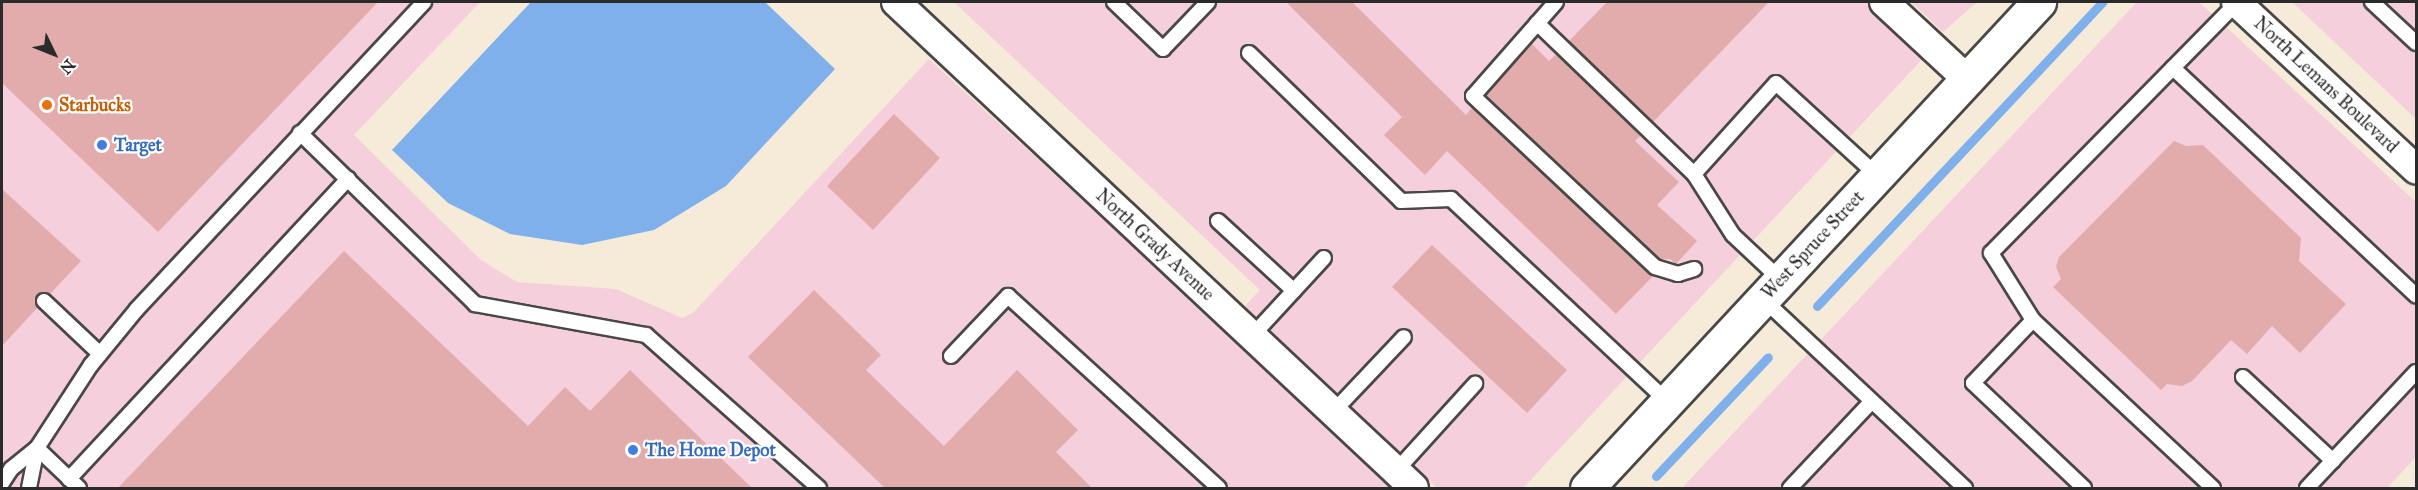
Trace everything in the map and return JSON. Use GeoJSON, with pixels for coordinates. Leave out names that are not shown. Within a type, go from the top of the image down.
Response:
{"type":"FeatureCollection","features":[{"type":"Feature","properties":{"kind":"street","name":"North Grady Avenue"},"geometry":{"type":"LineString","coordinates":[[896,2],[1405,480]]}},
{"type":"Feature","properties":{"kind":"street"},"geometry":{"type":"LineString","coordinates":[[1884,2],[1968,80]]}},
{"type":"Feature","properties":{"kind":"street","name":"West Spruce Street"},"geometry":{"type":"LineString","coordinates":[[1587,489],[2039,2]]}},
{"type":"Feature","properties":{"kind":"street","name":"North Lemans Boulevard"},"geometry":{"type":"LineString","coordinates":[[2237,2],[2416,169]]}},
{"type":"Feature","properties":{"kind":"lane"},"geometry":{"type":"LineString","coordinates":[[2,483],[12,469],[37,448],[100,354],[143,302],[424,2]]}},
{"type":"Feature","properties":{"kind":"lane"},"geometry":{"type":"LineString","coordinates":[[1114,2],[1163,49],[1208,2]]}},
{"type":"Feature","properties":{"kind":"lane"},"geometry":{"type":"LineString","coordinates":[[1556,2],[1473,96],[1655,267],[1678,274],[1694,269]]}},
{"type":"Feature","properties":{"kind":"lane"},"geometry":{"type":"LineString","coordinates":[[2213,489],[2033,320],[1991,253],[2237,2]]}},
{"type":"Feature","properties":{"kind":"lane"},"geometry":{"type":"LineString","coordinates":[[2372,2],[2416,43]]}},
{"type":"Feature","properties":{"kind":"lane"},"geometry":{"type":"LineString","coordinates":[[1537,23],[1694,174],[1772,290],[1870,403],[1965,489]]}},
{"type":"Feature","properties":{"kind":"lane"},"geometry":{"type":"LineString","coordinates":[[1249,53],[1401,201],[1451,199],[1668,402]]}},
{"type":"Feature","properties":{"kind":"lane"},"geometry":{"type":"LineString","coordinates":[[2173,68],[2416,295]]}},
{"type":"Feature","properties":{"kind":"lane"},"geometry":{"type":"LineString","coordinates":[[1694,174],[1776,83],[1878,176]]}},
{"type":"Feature","properties":{"kind":"lane"},"geometry":{"type":"LineString","coordinates":[[300,133],[475,304],[646,336],[819,489]]}},
{"type":"Feature","properties":{"kind":"lane"},"geometry":{"type":"LineString","coordinates":[[37,448],[74,484],[348,179]]}},
{"type":"Feature","properties":{"kind":"lane"},"geometry":{"type":"LineString","coordinates":[[1218,221],[1294,291]]}},
{"type":"Feature","properties":{"kind":"lane"},"geometry":{"type":"LineString","coordinates":[[1252,336],[1324,258]]}},
{"type":"Feature","properties":{"kind":"lane"},"geometry":{"type":"LineString","coordinates":[[951,356],[1008,296],[1219,489]]}},
{"type":"Feature","properties":{"kind":"lane"},"geometry":{"type":"LineString","coordinates":[[44,301],[100,354]]}},
{"type":"Feature","properties":{"kind":"lane"},"geometry":{"type":"LineString","coordinates":[[2033,320],[1973,383],[2084,489]]}},
{"type":"Feature","properties":{"kind":"lane"},"geometry":{"type":"LineString","coordinates":[[1333,412],[1404,337]]}},
{"type":"Feature","properties":{"kind":"lane"},"geometry":{"type":"LineString","coordinates":[[2307,489],[2416,372]]}},
{"type":"Feature","properties":{"kind":"lane"},"geometry":{"type":"LineString","coordinates":[[2243,377],[2333,461]]}},
{"type":"Feature","properties":{"kind":"lane"},"geometry":{"type":"LineString","coordinates":[[1405,480],[1476,384]]}},
{"type":"Feature","properties":{"kind":"lane"},"geometry":{"type":"LineString","coordinates":[[1790,489],[1870,403]]}},
{"type":"Feature","properties":{"kind":"lane"},"geometry":{"type":"LineString","coordinates":[[29,489],[37,448]]}},
{"type":"Feature","properties":{"kind":"shaded area"},"geometry":{"type":"Polygon","coordinates":[[[2,2],[480,2],[354,135],[481,260],[517,282],[616,289],[682,318],[694,312],[929,59],[1396,488],[2,488],[2,2]]]}},
{"type":"Feature","properties":{"kind":"shaded area"},"geometry":{"type":"Polygon","coordinates":[[[954,2],[1868,2],[1927,54],[1523,488],[1437,488],[1245,306],[1260,290],[954,2]]]}},
{"type":"Feature","properties":{"kind":"shaded area"},"geometry":{"type":"Polygon","coordinates":[[[1911,2],[1977,2],[1943,32],[1911,2]]]}},
{"type":"Feature","properties":{"kind":"shaded area"},"geometry":{"type":"Polygon","coordinates":[[[2137,2],[2199,2],[2416,202],[2416,457],[2387,488],[1682,488],[2137,2]]]}},
{"type":"Feature","properties":{"kind":"shaded area"},"geometry":{"type":"Polygon","coordinates":[[[2292,2],[2416,2],[2416,119],[2292,2]]]}},
{"type":"Feature","properties":{"kind":"water"},"geometry":{"type":"Polygon","coordinates":[[[531,2],[765,2],[835,69],[726,186],[654,230],[582,245],[510,234],[448,203],[392,150],[531,2]]]}},
{"type":"Feature","properties":{"kind":"building"},"geometry":{"type":"Polygon","coordinates":[[[2,2],[378,2],[158,232],[2,83],[2,2]]]}},
{"type":"Feature","properties":{"kind":"building"},"geometry":{"type":"Polygon","coordinates":[[[1286,2],[1352,2],[1466,115],[1472,108],[1653,276],[1616,314],[1447,151],[1425,175],[1384,135],[1402,117],[1286,2]]]}},
{"type":"Feature","properties":{"kind":"building"},"geometry":{"type":"Polygon","coordinates":[[[1607,2],[1769,2],[1653,122],[1569,41],[1607,2]]]}},
{"type":"Feature","properties":{"kind":"building"},"geometry":{"type":"Polygon","coordinates":[[[1532,44],[1549,61],[1556,54],[1641,135],[1635,141],[1679,182],[1657,205],[1697,241],[1676,264],[1670,259],[1660,259],[1486,95],[1532,44]]]}},
{"type":"Feature","properties":{"kind":"building"},"geometry":{"type":"Polygon","coordinates":[[[894,114],[940,158],[873,230],[827,186],[894,114]]]}},
{"type":"Feature","properties":{"kind":"building"},"geometry":{"type":"Polygon","coordinates":[[[2174,141],[2186,146],[2203,145],[2301,238],[2299,261],[2346,304],[2300,353],[2272,326],[2247,354],[2231,340],[2192,381],[2182,386],[2167,384],[2161,390],[2053,287],[2061,279],[2056,267],[2059,257],[2174,141]]]}},
{"type":"Feature","properties":{"kind":"building"},"geometry":{"type":"Polygon","coordinates":[[[2,189],[81,261],[50,294],[37,295],[38,307],[2,346],[2,189]]]}},
{"type":"Feature","properties":{"kind":"building"},"geometry":{"type":"Polygon","coordinates":[[[1432,245],[1567,370],[1527,413],[1392,287],[1432,245]]]}},
{"type":"Feature","properties":{"kind":"building"},"geometry":{"type":"Polygon","coordinates":[[[344,251],[528,426],[565,387],[590,411],[630,370],[753,489],[117,489],[344,251]]]}},
{"type":"Feature","properties":{"kind":"building"},"geometry":{"type":"Polygon","coordinates":[[[814,290],[881,355],[866,370],[944,446],[1017,370],[1078,430],[1056,452],[1093,489],[886,489],[748,357],[814,290]]]}},
{"type":"Feature","properties":{"kind":"waterway"},"geometry":{"type":"LineString","coordinates":[[1817,306],[2102,2]]}},
{"type":"Feature","properties":{"kind":"waterway"},"geometry":{"type":"LineString","coordinates":[[1656,476],[1768,357]]}},
{"type":"Feature","properties":{"kind":"place","name":"Starbucks"},"geometry":{"type":"Point","coordinates":[47,105]}},
{"type":"Feature","properties":{"kind":"place","name":"Target"},"geometry":{"type":"Point","coordinates":[102,145]}},
{"type":"Feature","properties":{"kind":"place","name":"The Home Depot"},"geometry":{"type":"Point","coordinates":[633,450]}}]}
